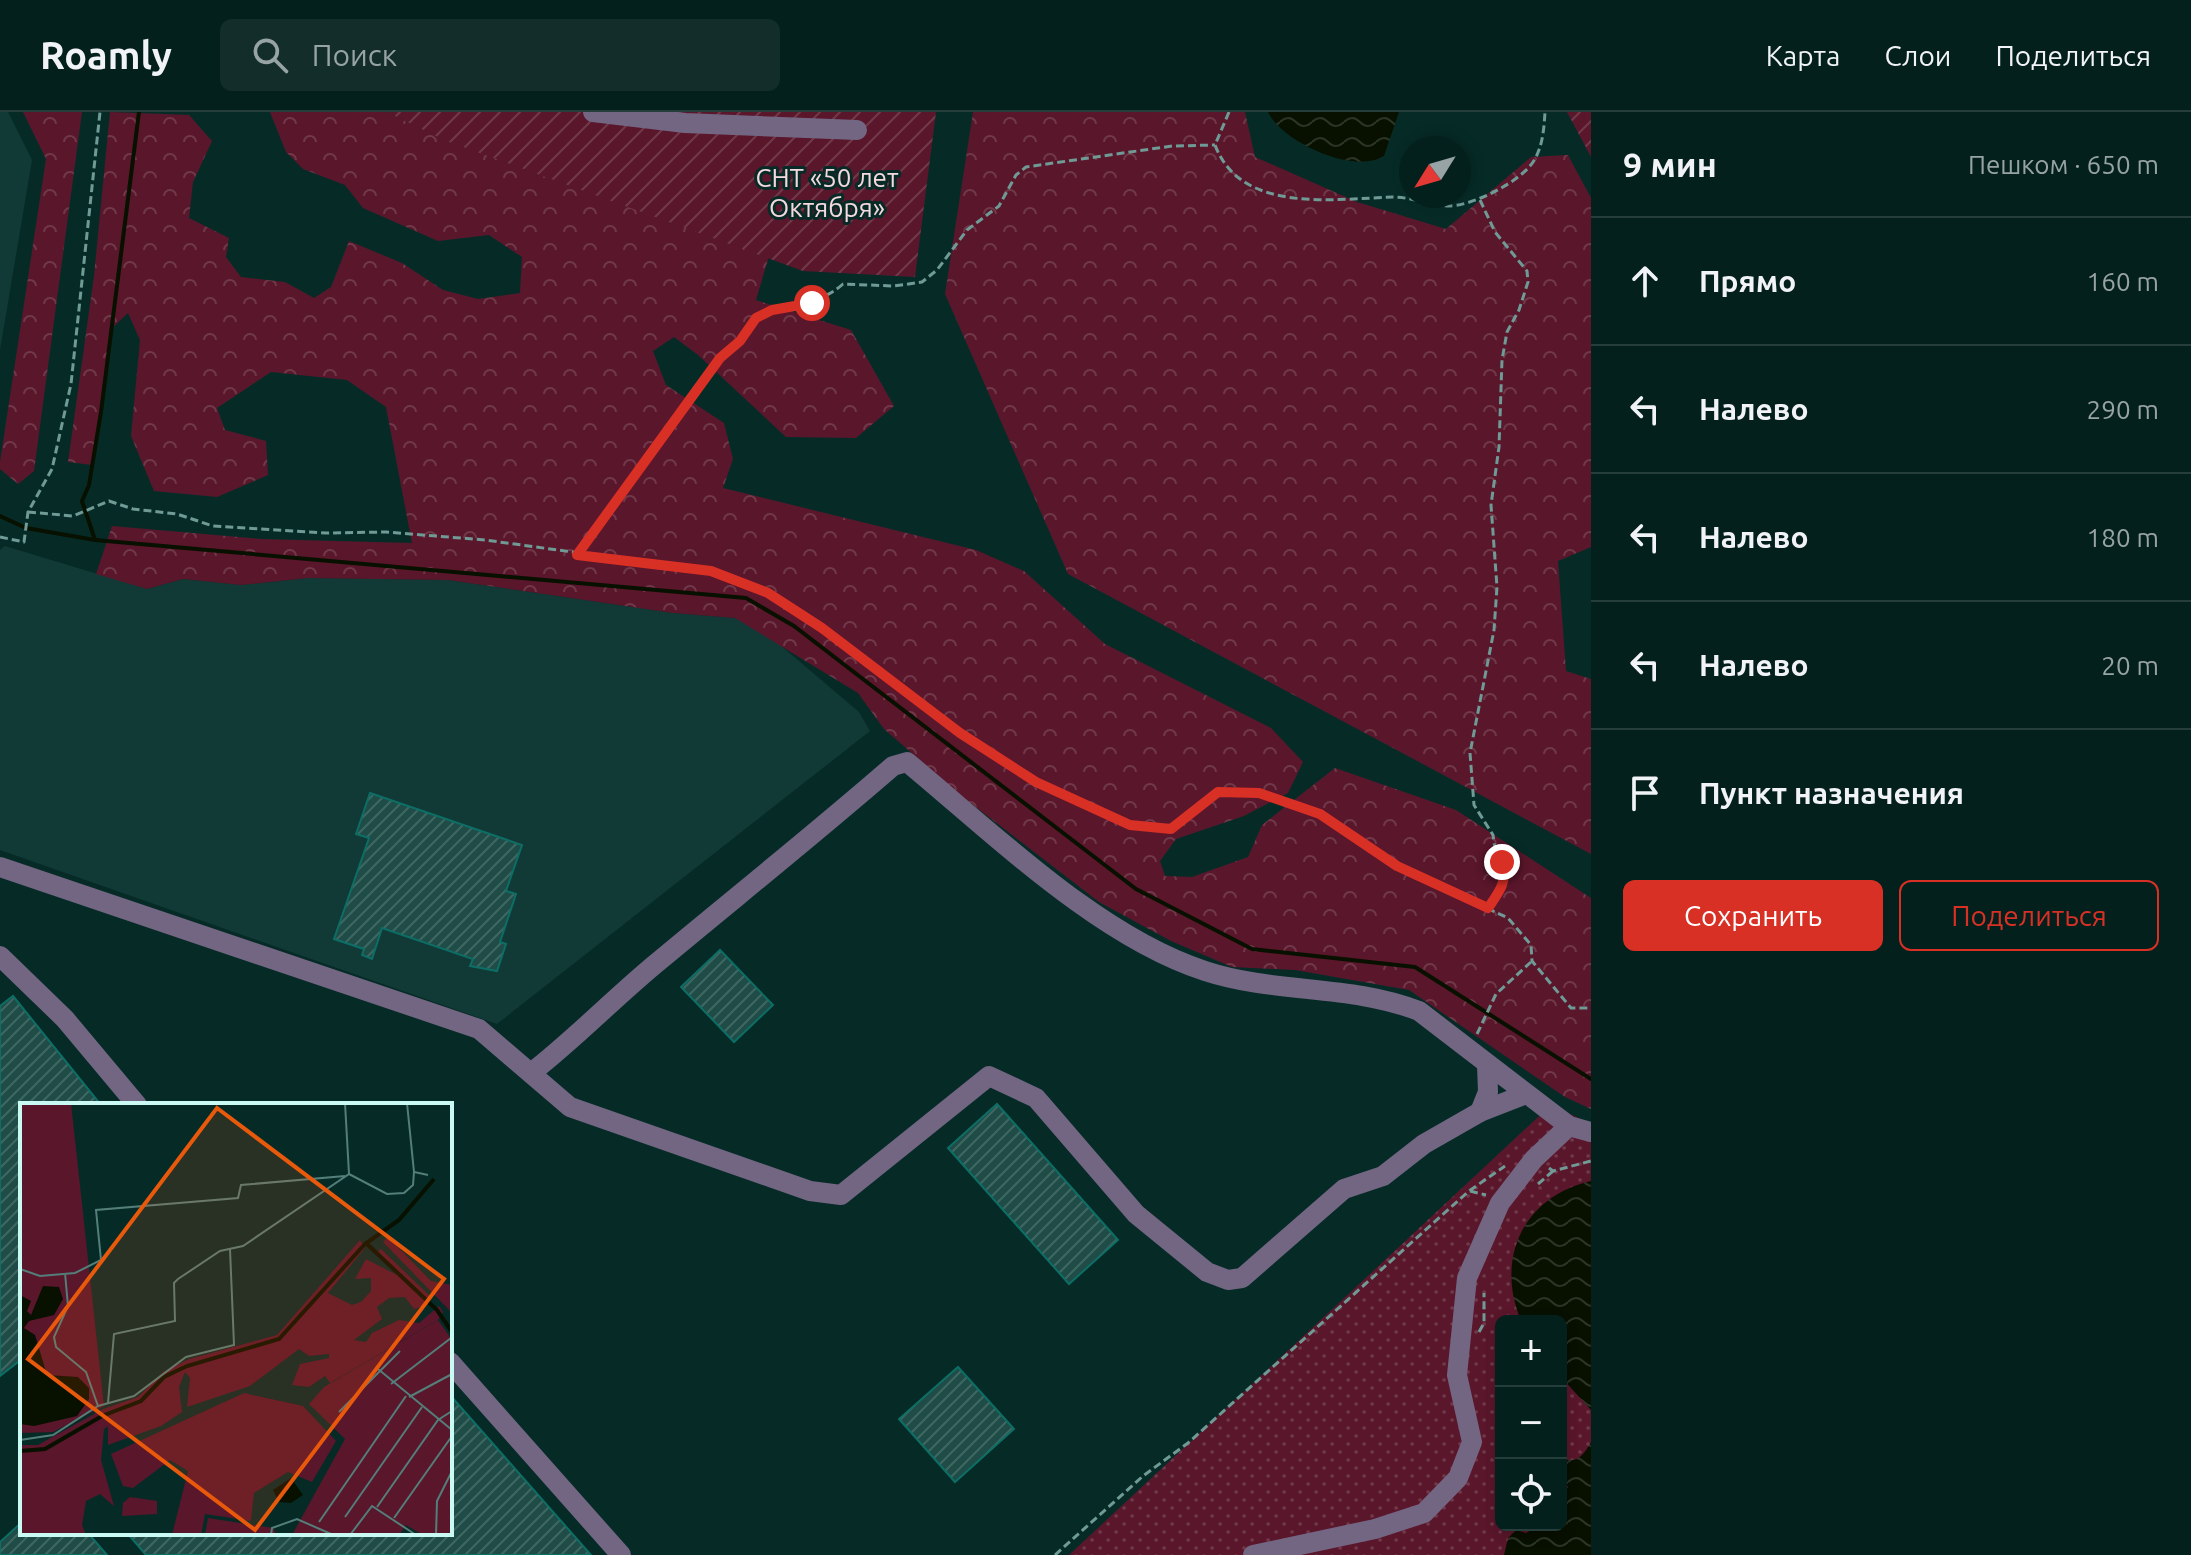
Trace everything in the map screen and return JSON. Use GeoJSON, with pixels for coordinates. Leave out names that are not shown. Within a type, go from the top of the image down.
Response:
{"type":"FeatureCollection","features":[{"type":"Feature","properties":{"kind":"street"},"geometry":{"type":"LineString","coordinates":[[593,112],[685,123],[857,130]]}},
{"type":"Feature","properties":{"kind":"street"},"geometry":{"type":"LineString","coordinates":[[531,1073],[656,962],[773,871],[893,766],[907,762],[1102,921],[1202,970],[1246,983],[1348,991],[1394,1001],[1419,1011],[1569,1126],[1591,1132]]}},
{"type":"Feature","properties":{"kind":"street"},"geometry":{"type":"LineString","coordinates":[[0,867],[479,1029],[570,1107],[810,1191],[841,1195],[989,1076],[1036,1098],[1136,1214],[1207,1272],[1228,1280],[1242,1278],[1344,1189],[1383,1176],[1424,1144],[1480,1112],[1526,1094]]}},
{"type":"Feature","properties":{"kind":"street"},"geometry":{"type":"LineString","coordinates":[[0,956],[65,1019],[135,1103]]}},
{"type":"Feature","properties":{"kind":"street"},"geometry":{"type":"LineString","coordinates":[[1480,1112],[1488,1092],[1487,1065]]}},
{"type":"Feature","properties":{"kind":"street"},"geometry":{"type":"LineString","coordinates":[[1253,1555],[1375,1529],[1424,1513],[1458,1478],[1472,1442],[1457,1375],[1467,1278],[1500,1203],[1534,1159],[1569,1126]]}},
{"type":"Feature","properties":{"kind":"street"},"geometry":{"type":"LineString","coordinates":[[452,1364],[621,1555]]}},
{"type":"Feature","properties":{"kind":"path"},"geometry":{"type":"LineString","coordinates":[[0,537],[24,542],[28,512],[52,469],[71,384],[100,112]]}},
{"type":"Feature","properties":{"kind":"path"},"geometry":{"type":"LineString","coordinates":[[1229,112],[1215,145],[1222,164],[1236,177],[1273,194],[1299,200],[1402,197],[1445,206],[1480,200],[1533,163],[1541,148],[1545,112]]}},
{"type":"Feature","properties":{"kind":"path"},"geometry":{"type":"LineString","coordinates":[[577,555],[720,358],[740,341],[756,318],[772,310],[812,303],[843,284],[894,286],[922,282],[937,270],[967,230],[999,206],[1016,175],[1026,167],[1172,146],[1215,145]]}},
{"type":"Feature","properties":{"kind":"path"},"geometry":{"type":"LineString","coordinates":[[1480,200],[1495,232],[1527,271],[1528,282],[1519,310],[1507,332],[1502,360],[1499,447],[1491,505],[1497,587],[1494,630],[1470,753],[1474,805],[1493,835],[1495,849],[1506,874],[1488,908]]}},
{"type":"Feature","properties":{"kind":"path"},"geometry":{"type":"LineString","coordinates":[[28,512],[73,516],[109,501],[133,509],[177,514],[213,526],[326,533],[386,532],[485,540],[711,571],[768,593],[822,628],[998,758],[1036,782],[1130,825],[1171,829],[1218,792],[1259,793],[1320,814],[1397,866],[1508,918],[1531,945],[1532,961],[1571,1008],[1591,1008]]}},
{"type":"Feature","properties":{"kind":"path"},"geometry":{"type":"LineString","coordinates":[[1477,1034],[1496,994],[1532,961]]}},
{"type":"Feature","properties":{"kind":"path"},"geometry":{"type":"LineString","coordinates":[[1055,1555],[1143,1476],[1188,1443],[1469,1191],[1524,1158],[1534,1159],[1553,1171],[1591,1161]]}},
{"type":"Feature","properties":{"kind":"shaded area"},"geometry":{"type":"Polygon","coordinates":[[[0,112],[8,112],[32,160],[0,350],[0,112]]]}},
{"type":"Feature","properties":{"kind":"shaded area"},"geometry":{"type":"Polygon","coordinates":[[[5,546],[147,589],[183,579],[241,585],[308,578],[448,580],[673,613],[735,618],[773,639],[859,712],[870,731],[497,1024],[0,850],[0,550],[5,546]]]}},
{"type":"Feature","properties":{"kind":"green space"},"geometry":{"type":"Polygon","coordinates":[[[23,112],[82,112],[34,471],[18,484],[0,469],[0,462],[46,159],[23,112]]]}},
{"type":"Feature","properties":{"kind":"green space"},"geometry":{"type":"Polygon","coordinates":[[[110,112],[189,115],[212,141],[193,182],[189,218],[229,238],[226,257],[241,277],[285,282],[314,298],[331,287],[349,241],[402,263],[443,290],[478,299],[520,293],[522,257],[489,235],[438,241],[363,208],[345,185],[303,169],[286,152],[270,112],[387,112],[445,140],[769,256],[756,300],[851,330],[894,406],[856,438],[786,437],[698,355],[674,337],[653,351],[666,385],[724,423],[733,459],[723,488],[976,550],[1024,571],[1105,644],[1271,728],[1303,762],[1288,793],[1244,816],[1176,839],[1160,861],[1165,876],[1192,877],[1248,857],[1262,825],[1335,768],[1456,810],[1591,898],[1591,1109],[1565,1097],[1409,990],[1295,970],[1232,967],[1171,941],[1099,902],[964,798],[884,729],[858,693],[735,618],[673,613],[448,580],[308,578],[241,585],[183,579],[147,589],[96,574],[112,526],[261,539],[412,543],[386,407],[347,380],[271,372],[217,408],[225,430],[266,441],[268,475],[217,497],[154,491],[131,436],[140,340],[128,313],[112,328],[92,465],[68,462],[94,276],[110,112]]]}},
{"type":"Feature","properties":{"kind":"green space","name":"СНТ «50 лет Октября»"},"geometry":{"type":"Polygon","coordinates":[[[387,112],[936,112],[915,277],[803,271],[444,140],[387,112]]]}},
{"type":"Feature","properties":{"kind":"green space"},"geometry":{"type":"Polygon","coordinates":[[[973,112],[1245,112],[1255,157],[1357,202],[1446,229],[1531,157],[1568,155],[1591,198],[1591,547],[1558,561],[1566,671],[1591,679],[1591,854],[1068,574],[945,294],[973,112]]]}},
{"type":"Feature","properties":{"kind":"green space"},"geometry":{"type":"Polygon","coordinates":[[[1567,112],[1591,112],[1591,157],[1567,112]]]}},
{"type":"Feature","properties":{"kind":"green space"},"geometry":{"type":"Polygon","coordinates":[[[1551,1105],[1591,1124],[1591,1555],[1069,1555],[1551,1105]]]}},
{"type":"Feature","properties":{"kind":"water"},"geometry":{"type":"Polygon","coordinates":[[[1268,112],[1399,112],[1384,156],[1371,161],[1355,161],[1338,158],[1303,144],[1288,134],[1268,112]]]}},
{"type":"Feature","properties":{"kind":"water"},"geometry":{"type":"Polygon","coordinates":[[[1591,1181],[1591,1410],[1567,1384],[1567,1315],[1519,1315],[1511,1275],[1521,1233],[1532,1216],[1567,1189],[1591,1181]]]}},
{"type":"Feature","properties":{"kind":"water"},"geometry":{"type":"Polygon","coordinates":[[[1591,1442],[1591,1555],[1504,1555],[1508,1538],[1515,1531],[1567,1531],[1567,1460],[1579,1457],[1591,1442]]]}},
{"type":"Feature","properties":{"kind":"building"},"geometry":{"type":"Polygon","coordinates":[[[370,793],[522,845],[506,891],[516,894],[500,942],[506,944],[497,971],[470,966],[473,959],[382,928],[372,959],[362,955],[364,949],[334,939],[369,838],[356,834],[370,793]]]}},
{"type":"Feature","properties":{"kind":"building"},"geometry":{"type":"Polygon","coordinates":[[[720,950],[773,1005],[734,1042],[681,987],[720,950]]]}},
{"type":"Feature","properties":{"kind":"building"},"geometry":{"type":"Polygon","coordinates":[[[13,996],[99,1103],[20,1103],[20,1361],[0,1376],[0,1006],[13,996]]]}},
{"type":"Feature","properties":{"kind":"building"},"geometry":{"type":"Polygon","coordinates":[[[997,1104],[1118,1240],[1069,1284],[948,1148],[997,1104]]]}},
{"type":"Feature","properties":{"kind":"building"},"geometry":{"type":"Polygon","coordinates":[[[958,1367],[1014,1429],[955,1482],[899,1419],[958,1367]]]}},
{"type":"Feature","properties":{"kind":"building"},"geometry":{"type":"Polygon","coordinates":[[[452,1397],[591,1555],[146,1555],[129,1535],[452,1535],[452,1397]]]}},
{"type":"Feature","properties":{"kind":"building"},"geometry":{"type":"Polygon","coordinates":[[[20,1524],[20,1535],[90,1535],[107,1555],[0,1555],[0,1542],[20,1524]]]}},
{"type":"Feature","properties":{"kind":"waterway"},"geometry":{"type":"LineString","coordinates":[[95,540],[82,501],[89,485],[101,412],[139,112]]}},
{"type":"Feature","properties":{"kind":"waterway"},"geometry":{"type":"LineString","coordinates":[[0,516],[26,528],[95,540],[746,598],[794,626],[1136,889],[1252,949],[1415,967],[1591,1079]]}},
{"type":"Feature","properties":{"kind":"route"},"geometry":{"type":"LineString","coordinates":[[812,303],[772,310],[756,318],[740,341],[720,358],[577,555],[711,571],[768,593],[822,628],[960,733],[1036,782],[1130,825],[1171,829],[1218,792],[1259,793],[1320,814],[1397,866],[1488,908],[1503,884],[1506,874],[1502,862]]}}]}
